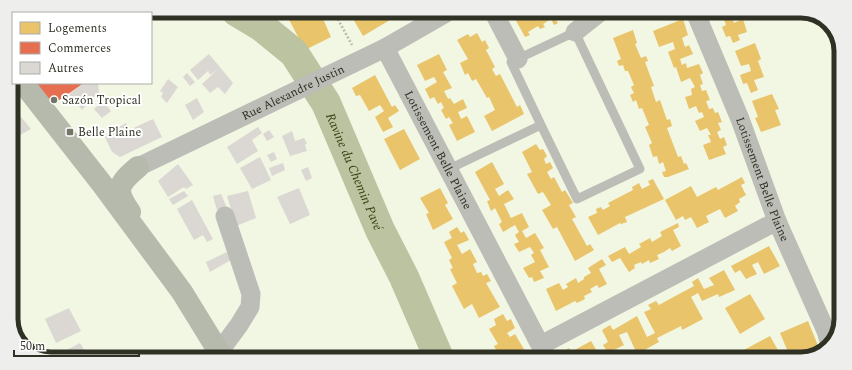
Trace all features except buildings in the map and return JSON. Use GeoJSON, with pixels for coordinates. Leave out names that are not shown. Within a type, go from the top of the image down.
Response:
{"type":"FeatureCollection","features":[{"type":"Feature","properties":{"kind":"highway"},"geometry":{"type":"LineString","coordinates":[[24,84],[70,142],[182,292],[216,352]]}},
{"type":"Feature","properties":{"kind":"highway"},"geometry":{"type":"LineString","coordinates":[[18,87],[96,187],[192,322],[216,352]]}},
{"type":"Feature","properties":{"kind":"highway"},"geometry":{"type":"LineString","coordinates":[[70,142],[79,145],[92,161],[108,174],[115,175],[138,167]]}},
{"type":"Feature","properties":{"kind":"highway"},"geometry":{"type":"LineString","coordinates":[[138,167],[125,179],[120,188],[119,194],[122,202],[154,247],[155,256]]}},
{"type":"Feature","properties":{"kind":"street","name":"Rue Alexandre Justin"},"geometry":{"type":"LineString","coordinates":[[138,167],[385,48],[436,18]]}},
{"type":"Feature","properties":{"kind":"street"},"geometry":{"type":"LineString","coordinates":[[497,18],[518,59]]}},
{"type":"Feature","properties":{"kind":"street"},"geometry":{"type":"LineString","coordinates":[[575,32],[593,18]]}},
{"type":"Feature","properties":{"kind":"street","name":"Lotissement Belle Plaine"},"geometry":{"type":"LineString","coordinates":[[698,18],[740,119],[777,221],[828,338]]}},
{"type":"Feature","properties":{"kind":"street","name":"Lotissement Belle Plaine"},"geometry":{"type":"LineString","coordinates":[[385,48],[544,352]]}},
{"type":"Feature","properties":{"kind":"street"},"geometry":{"type":"LineString","coordinates":[[220,352],[240,325],[250,308],[251,294],[225,216]]}},
{"type":"Feature","properties":{"kind":"street"},"geometry":{"type":"LineString","coordinates":[[544,352],[777,221]]}},
{"type":"Feature","properties":{"kind":"lane"},"geometry":{"type":"LineString","coordinates":[[575,32],[640,169],[577,199],[511,62],[518,59],[575,32]]}},
{"type":"Feature","properties":{"kind":"lane"},"geometry":{"type":"LineString","coordinates":[[449,169],[541,125]]}},
{"type":"Feature","properties":{"kind":"path"},"geometry":{"type":"LineString","coordinates":[[337,18],[360,60]]}},
{"type":"Feature","properties":{"kind":"waterway","name":"Ravine du Chemin Pavé"},"geometry":{"type":"LineString","coordinates":[[247,18],[262,27],[294,53],[326,103],[380,230],[404,277],[436,352]]}},
{"type":"Feature","properties":{"kind":"place","name":"Sazón Tropical"},"geometry":{"type":"Point","coordinates":[54,100]}},
{"type":"Feature","properties":{"kind":"place","name":"Belle Plaine"},"geometry":{"type":"Point","coordinates":[70,132]}}]}
